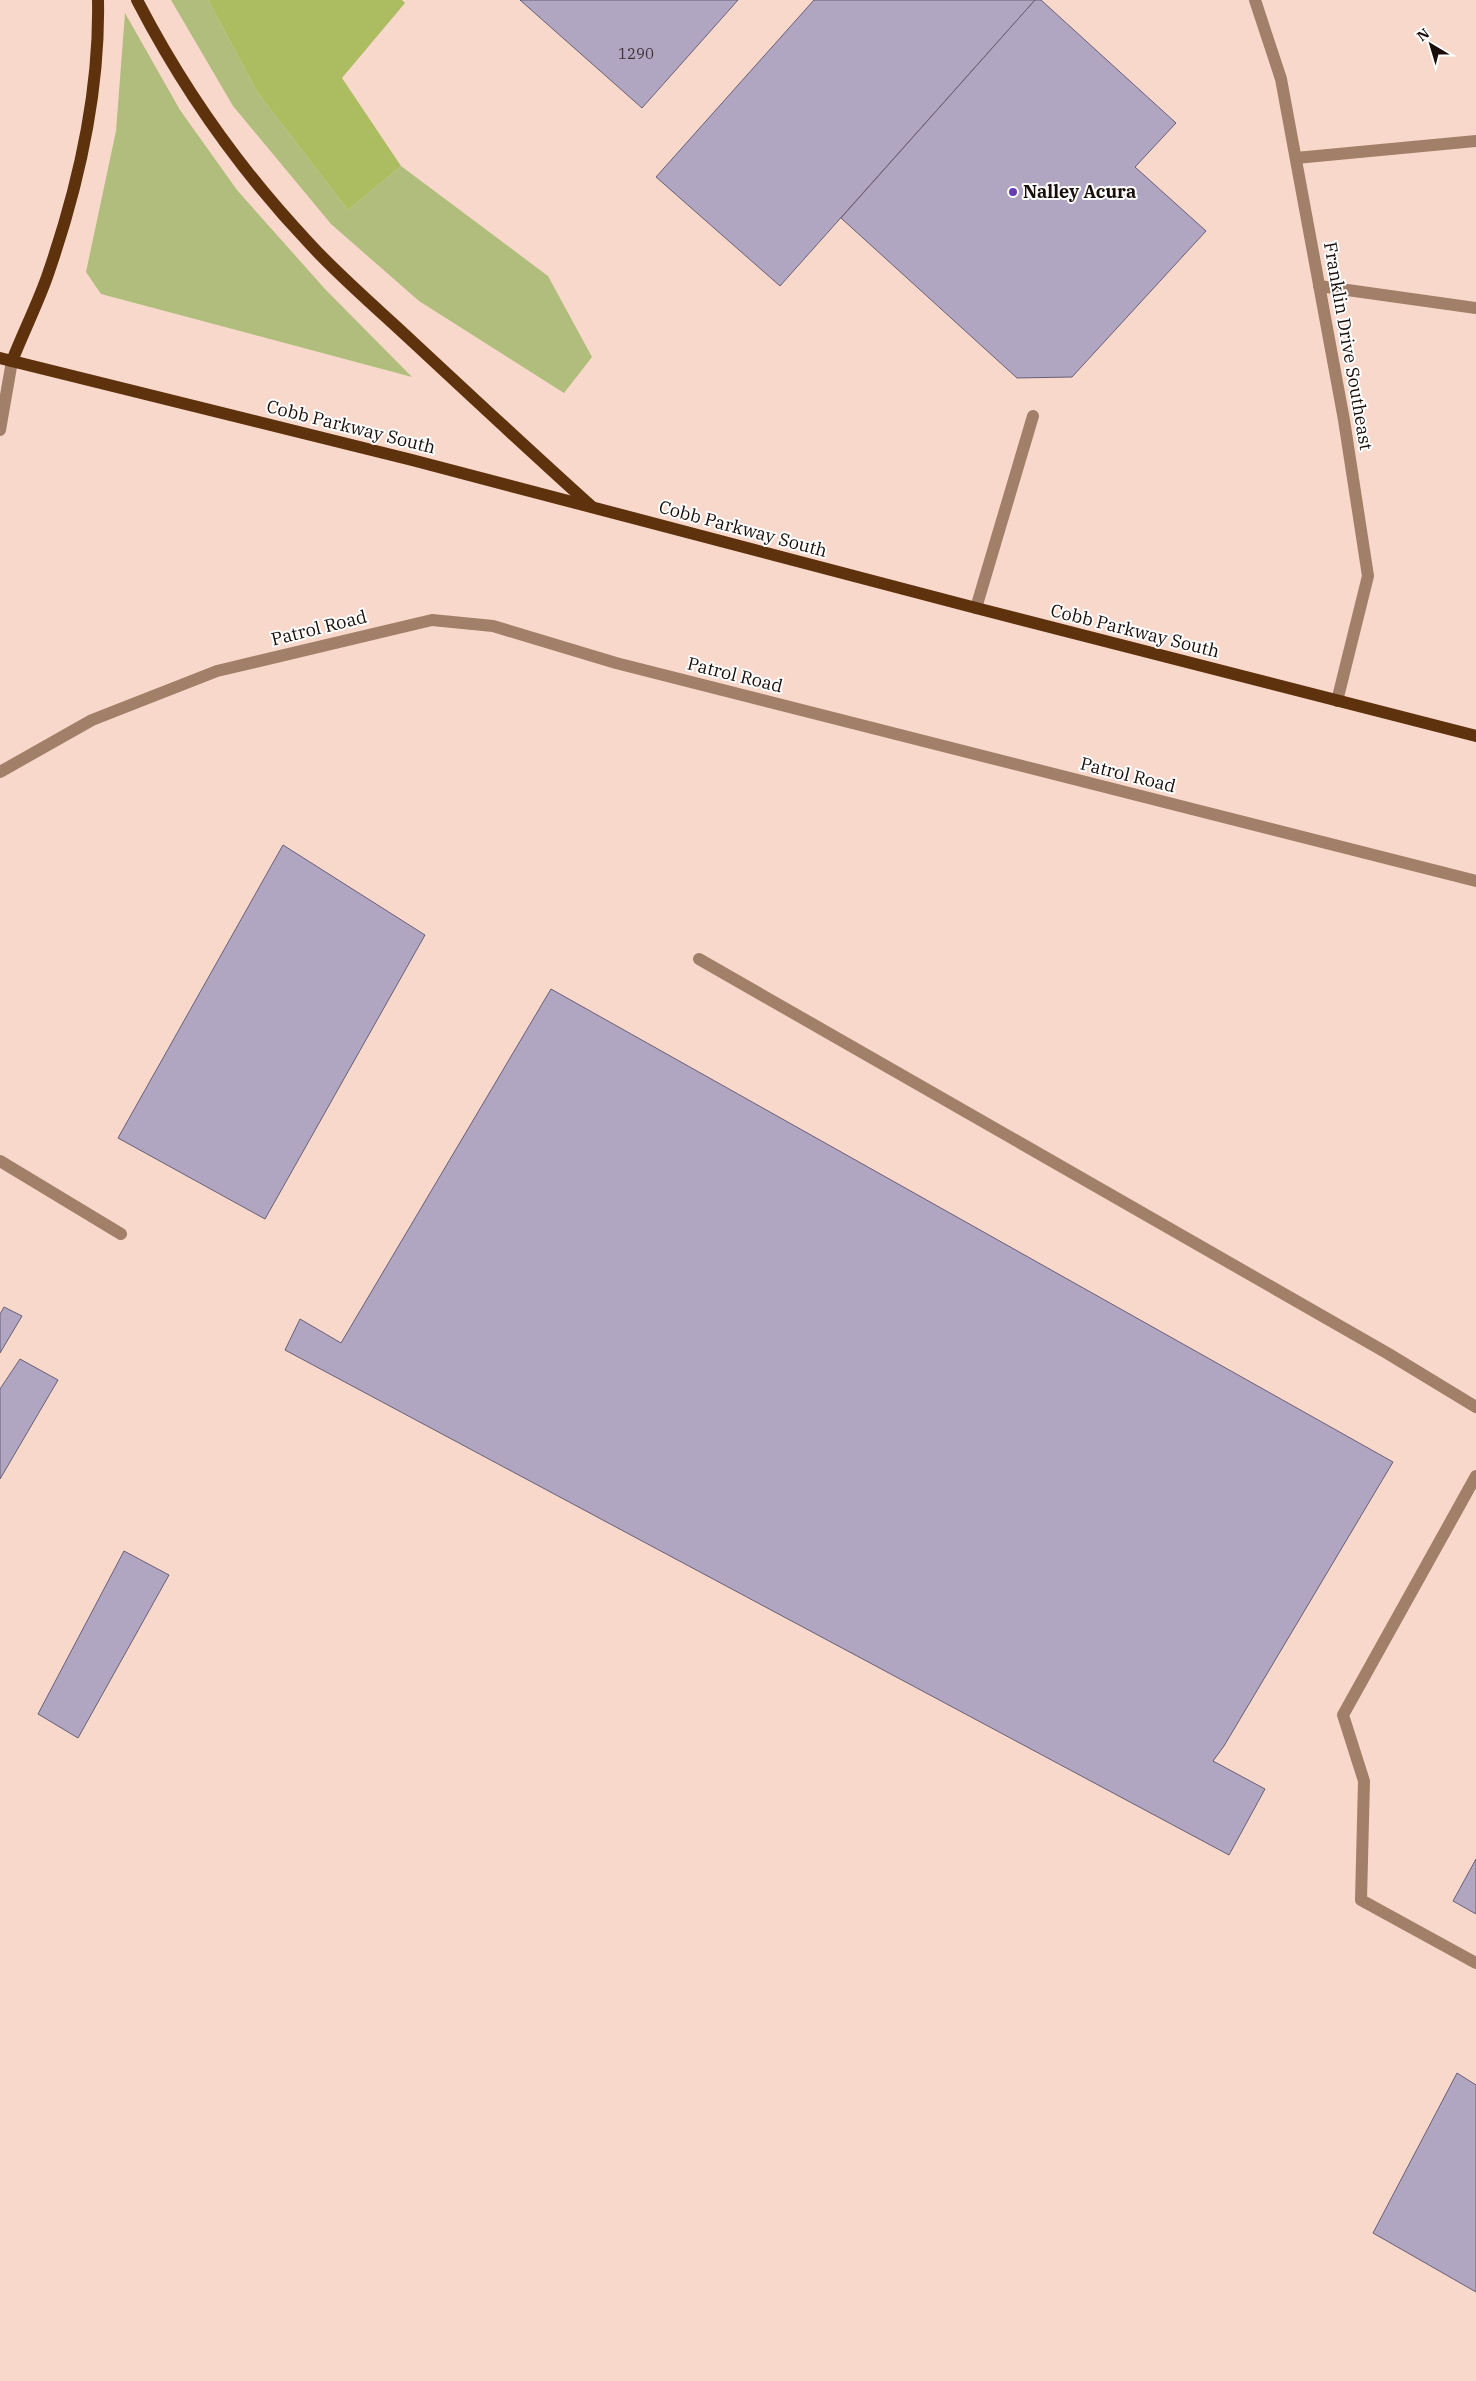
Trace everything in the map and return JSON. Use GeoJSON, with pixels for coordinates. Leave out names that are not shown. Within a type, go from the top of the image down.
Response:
{"type":"FeatureCollection","features":[{"type":"Feature","properties":{"kind":"main road"},"geometry":{"type":"LineString","coordinates":[[6,360],[47,278],[75,191],[88,129],[95,68],[98,0]]}},
{"type":"Feature","properties":{"kind":"main road"},"geometry":{"type":"LineString","coordinates":[[137,0],[183,82],[219,136],[264,194],[310,244],[360,293],[593,507]]}},
{"type":"Feature","properties":{"kind":"main road","name":"Cobb Parkway South"},"geometry":{"type":"LineString","coordinates":[[6,360],[412,460],[976,608],[1476,736]]}},
{"type":"Feature","properties":{"kind":"street","name":"Franklin Drive Southeast"},"geometry":{"type":"LineString","coordinates":[[1254,0],[1281,79],[1344,420],[1368,576],[1338,701]]}},
{"type":"Feature","properties":{"kind":"street"},"geometry":{"type":"LineString","coordinates":[[1296,158],[1472,141],[1476,152]]}},
{"type":"Feature","properties":{"kind":"street"},"geometry":{"type":"LineString","coordinates":[[1319,286],[1476,308]]}},
{"type":"Feature","properties":{"kind":"street"},"geometry":{"type":"LineString","coordinates":[[0,370],[6,360]]}},
{"type":"Feature","properties":{"kind":"street"},"geometry":{"type":"LineString","coordinates":[[0,430],[6,360]]}},
{"type":"Feature","properties":{"kind":"street"},"geometry":{"type":"LineString","coordinates":[[976,608],[1033,416]]}},
{"type":"Feature","properties":{"kind":"street","name":"Patrol Road"},"geometry":{"type":"LineString","coordinates":[[0,772],[92,720],[217,671],[432,620],[493,626],[616,663],[1476,881]]}},
{"type":"Feature","properties":{"kind":"street"},"geometry":{"type":"LineString","coordinates":[[700,959],[1387,1353],[1476,1407]]}},
{"type":"Feature","properties":{"kind":"street"},"geometry":{"type":"LineString","coordinates":[[0,1161],[121,1234]]}},
{"type":"Feature","properties":{"kind":"street"},"geometry":{"type":"LineString","coordinates":[[1476,1476],[1343,1715],[1364,1781],[1361,1900],[1476,1963]]}},
{"type":"Feature","properties":{"kind":"green space"},"geometry":{"type":"Polygon","coordinates":[[[171,0],[208,0],[258,93],[348,210],[401,166],[548,276],[592,357],[564,393],[419,301],[331,224],[233,106],[171,0]]]}},
{"type":"Feature","properties":{"kind":"green space"},"geometry":{"type":"Polygon","coordinates":[[[208,0],[402,0],[405,3],[342,78],[401,166],[348,210],[258,93],[208,0]]]}},
{"type":"Feature","properties":{"kind":"green space"},"geometry":{"type":"Polygon","coordinates":[[[125,13],[180,110],[237,190],[325,289],[412,377],[101,294],[86,272],[116,131],[125,13]]]}},
{"type":"Feature","properties":{"kind":"building"},"geometry":{"type":"Polygon","coordinates":[[[520,0],[738,0],[642,108],[520,0]]]}},
{"type":"Feature","properties":{"kind":"building"},"geometry":{"type":"Polygon","coordinates":[[[814,0],[1035,0],[780,286],[656,177],[814,0]]]}},
{"type":"Feature","properties":{"kind":"building","name":"Nalley Acura"},"geometry":{"type":"Polygon","coordinates":[[[1035,0],[1041,0],[1176,123],[1135,167],[1206,231],[1072,377],[1017,378],[841,218],[1035,0]]]}},
{"type":"Feature","properties":{"kind":"building"},"geometry":{"type":"Polygon","coordinates":[[[283,845],[425,935],[265,1219],[118,1138],[283,845]]]}},
{"type":"Feature","properties":{"kind":"building"},"geometry":{"type":"Polygon","coordinates":[[[551,989],[1393,1462],[1224,1746],[1213,1761],[1265,1789],[1229,1855],[285,1350],[300,1319],[341,1343],[551,989]]]}},
{"type":"Feature","properties":{"kind":"building"},"geometry":{"type":"Polygon","coordinates":[[[4,1307],[22,1316],[0,1353],[0,1314],[4,1307]]]}},
{"type":"Feature","properties":{"kind":"building"},"geometry":{"type":"Polygon","coordinates":[[[20,1359],[58,1380],[0,1479],[0,1389],[20,1359]]]}},
{"type":"Feature","properties":{"kind":"building"},"geometry":{"type":"Polygon","coordinates":[[[124,1551],[169,1575],[78,1738],[38,1714],[124,1551]]]}},
{"type":"Feature","properties":{"kind":"building"},"geometry":{"type":"Polygon","coordinates":[[[1476,1859],[1476,1914],[1453,1901],[1476,1859]]]}},
{"type":"Feature","properties":{"kind":"building"},"geometry":{"type":"Polygon","coordinates":[[[1457,2073],[1476,2085],[1476,2292],[1373,2233],[1457,2073]]]}},
{"type":"Feature","properties":{"kind":"place","name":"Nalley Acura"},"geometry":{"type":"Point","coordinates":[1013,192]}}]}
